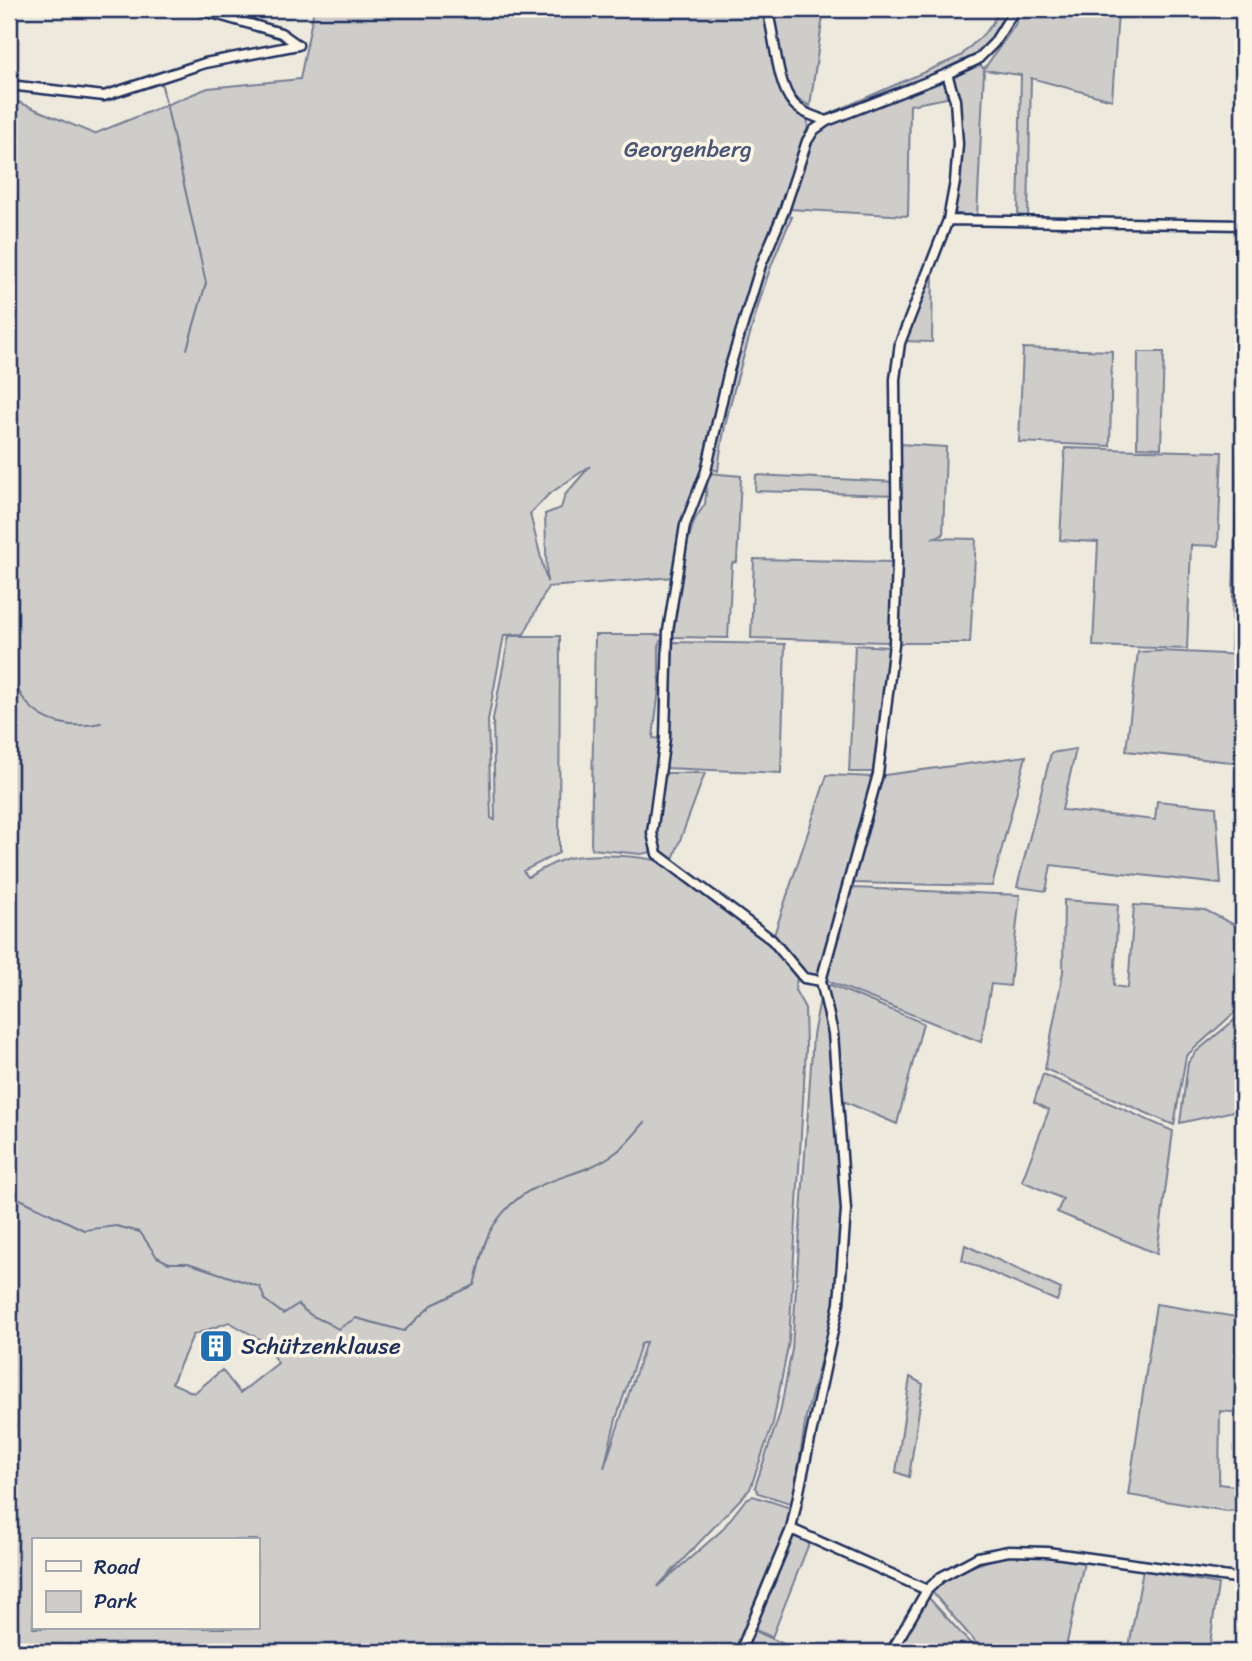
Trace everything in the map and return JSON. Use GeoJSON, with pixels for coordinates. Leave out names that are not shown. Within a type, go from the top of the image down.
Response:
{"type":"FeatureCollection","features":[{"type":"Feature","properties":{"kind":"street"},"geometry":{"type":"LineString","coordinates":[[9,85],[104,96],[205,63],[298,45],[281,33],[198,9]]}},
{"type":"Feature","properties":{"kind":"street"},"geometry":{"type":"LineString","coordinates":[[767,9],[775,52],[791,101],[808,113],[827,121]]}},
{"type":"Feature","properties":{"kind":"street"},"geometry":{"type":"LineString","coordinates":[[821,981],[804,978],[772,940],[657,854],[652,833],[665,738],[668,631],[685,525],[706,471],[729,370],[761,265],[784,211],[807,141],[814,130],[827,121],[977,60],[994,43],[1015,9]]}},
{"type":"Feature","properties":{"kind":"street"},"geometry":{"type":"LineString","coordinates":[[740,1652],[791,1529],[839,1303],[845,1252],[846,1210],[833,1033],[821,981],[878,774],[894,645],[898,562],[895,379],[900,343],[913,301],[948,219],[958,144],[955,100],[947,74]]}},
{"type":"Feature","properties":{"kind":"street"},"geometry":{"type":"LineString","coordinates":[[948,219],[1243,225]]}},
{"type":"Feature","properties":{"kind":"street"},"geometry":{"type":"LineString","coordinates":[[791,1529],[927,1590]]}},
{"type":"Feature","properties":{"kind":"street"},"geometry":{"type":"LineString","coordinates":[[891,1652],[927,1590],[942,1577],[978,1557],[1009,1551],[1047,1552],[1243,1579]]}},
{"type":"Feature","properties":{"kind":"green space","name":"Georgenberg"},"geometry":{"type":"Polygon","coordinates":[[[314,9],[767,9],[772,24],[777,9],[824,9],[810,106],[789,93],[808,113],[807,141],[761,265],[674,577],[548,587],[524,634],[504,635],[488,720],[491,818],[495,820],[493,719],[509,636],[560,636],[559,853],[523,871],[528,877],[564,859],[579,856],[633,857],[667,864],[771,942],[797,978],[795,990],[805,1008],[806,1048],[789,1341],[773,1423],[750,1489],[657,1587],[721,1531],[746,1499],[753,1496],[791,1508],[788,1527],[737,1652],[9,1652],[9,98],[94,134],[208,88],[300,79],[314,9]],[[590,466],[548,495],[530,514],[547,582],[545,514],[561,508],[565,495],[590,466]],[[229,1322],[193,1335],[172,1383],[194,1393],[222,1370],[240,1393],[278,1363],[261,1340],[229,1322]],[[646,1342],[641,1344],[616,1419],[604,1468],[646,1342]]]}},
{"type":"Feature","properties":{"kind":"green space"},"geometry":{"type":"Polygon","coordinates":[[[998,9],[1015,9],[977,60],[837,117],[829,114],[961,56],[988,29],[998,9]]]}},
{"type":"Feature","properties":{"kind":"green space"},"geometry":{"type":"Polygon","coordinates":[[[1020,9],[1127,9],[1127,15],[1118,12],[1112,100],[1031,78],[1028,218],[1018,218],[1021,75],[984,70],[977,217],[952,213],[962,120],[953,75],[978,62],[984,69],[1015,25],[1020,9]]]}},
{"type":"Feature","properties":{"kind":"green space"},"geometry":{"type":"Polygon","coordinates":[[[944,78],[947,98],[910,105],[908,216],[789,209],[810,140],[824,127],[893,96],[944,78]]]}},
{"type":"Feature","properties":{"kind":"green space"},"geometry":{"type":"Polygon","coordinates":[[[784,215],[792,217],[775,256],[757,310],[728,415],[718,471],[709,468],[732,371],[760,276],[784,215]]]}},
{"type":"Feature","properties":{"kind":"green space"},"geometry":{"type":"Polygon","coordinates":[[[933,266],[932,342],[903,341],[933,266]]]}},
{"type":"Feature","properties":{"kind":"green space"},"geometry":{"type":"Polygon","coordinates":[[[1023,348],[1112,351],[1110,446],[1019,442],[1023,348]]]}},
{"type":"Feature","properties":{"kind":"green space"},"geometry":{"type":"Polygon","coordinates":[[[1138,352],[1164,352],[1161,448],[1137,447],[1138,352]]]}},
{"type":"Feature","properties":{"kind":"green space"},"geometry":{"type":"Polygon","coordinates":[[[899,444],[946,447],[943,535],[932,538],[976,539],[970,643],[899,643],[896,640],[899,444]]]}},
{"type":"Feature","properties":{"kind":"green space"},"geometry":{"type":"Polygon","coordinates":[[[1065,448],[1222,452],[1218,546],[1191,545],[1187,649],[1093,646],[1098,542],[1060,540],[1065,448]]]}},
{"type":"Feature","properties":{"kind":"green space"},"geometry":{"type":"Polygon","coordinates":[[[1238,452],[1243,452],[1243,650],[1231,650],[1238,452]]]}},
{"type":"Feature","properties":{"kind":"green space"},"geometry":{"type":"Polygon","coordinates":[[[708,473],[741,476],[737,562],[732,563],[728,638],[674,637],[669,632],[676,577],[695,519],[705,504],[708,473]]]}},
{"type":"Feature","properties":{"kind":"green space"},"geometry":{"type":"Polygon","coordinates":[[[756,475],[897,482],[897,495],[755,491],[756,475]]]}},
{"type":"Feature","properties":{"kind":"green space"},"geometry":{"type":"Polygon","coordinates":[[[754,559],[893,562],[891,639],[887,642],[751,638],[754,559]]]}},
{"type":"Feature","properties":{"kind":"green space"},"geometry":{"type":"Polygon","coordinates":[[[595,635],[664,635],[659,646],[659,689],[653,738],[661,739],[649,824],[652,852],[641,854],[592,849],[595,635]]]}},
{"type":"Feature","properties":{"kind":"green space"},"geometry":{"type":"Polygon","coordinates":[[[671,642],[785,644],[781,773],[664,768],[671,642]]]}},
{"type":"Feature","properties":{"kind":"green space"},"geometry":{"type":"Polygon","coordinates":[[[855,645],[889,647],[873,772],[849,772],[855,645]]]}},
{"type":"Feature","properties":{"kind":"green space"},"geometry":{"type":"Polygon","coordinates":[[[1138,652],[1243,655],[1243,747],[1240,762],[1243,763],[1243,820],[1240,763],[1126,751],[1138,652]]]}},
{"type":"Feature","properties":{"kind":"green space"},"geometry":{"type":"Polygon","coordinates":[[[1076,749],[1062,810],[1155,820],[1157,801],[1216,807],[1221,884],[1051,865],[1046,891],[1017,887],[1051,753],[1076,749]]]}},
{"type":"Feature","properties":{"kind":"green space"},"geometry":{"type":"Polygon","coordinates":[[[1026,756],[992,886],[851,883],[878,776],[1026,756]]]}},
{"type":"Feature","properties":{"kind":"green space"},"geometry":{"type":"Polygon","coordinates":[[[664,773],[705,773],[672,862],[663,854],[655,833],[664,773]]]}},
{"type":"Feature","properties":{"kind":"green space"},"geometry":{"type":"Polygon","coordinates":[[[827,775],[873,777],[817,977],[807,974],[773,938],[827,775]]]}},
{"type":"Feature","properties":{"kind":"green space"},"geometry":{"type":"Polygon","coordinates":[[[850,889],[1020,895],[1010,986],[991,984],[981,1042],[825,980],[850,889]]]}},
{"type":"Feature","properties":{"kind":"green space"},"geometry":{"type":"Polygon","coordinates":[[[1064,900],[1118,904],[1114,986],[1128,988],[1134,905],[1205,910],[1243,929],[1243,1005],[1186,1056],[1174,1125],[1045,1069],[1063,972],[1064,900]]]}},
{"type":"Feature","properties":{"kind":"green space"},"geometry":{"type":"Polygon","coordinates":[[[831,985],[923,1023],[897,1124],[841,1100],[826,987],[831,985]]]}},
{"type":"Feature","properties":{"kind":"green space"},"geometry":{"type":"Polygon","coordinates":[[[822,989],[830,1035],[843,1213],[836,1300],[806,1417],[793,1504],[758,1493],[755,1487],[780,1413],[792,1349],[813,1035],[822,989]]]}},
{"type":"Feature","properties":{"kind":"green space"},"geometry":{"type":"Polygon","coordinates":[[[1243,1013],[1243,1109],[1180,1123],[1188,1063],[1196,1052],[1243,1013]]]}},
{"type":"Feature","properties":{"kind":"green space"},"geometry":{"type":"Polygon","coordinates":[[[1043,1074],[1173,1131],[1157,1254],[1057,1212],[1063,1199],[1022,1181],[1049,1110],[1034,1102],[1043,1074]]]}},
{"type":"Feature","properties":{"kind":"green space"},"geometry":{"type":"Polygon","coordinates":[[[965,1245],[1061,1289],[1057,1301],[962,1260],[965,1245]]]}},
{"type":"Feature","properties":{"kind":"green space"},"geometry":{"type":"Polygon","coordinates":[[[1156,1304],[1243,1318],[1243,1413],[1220,1411],[1219,1484],[1243,1487],[1243,1510],[1226,1511],[1128,1495],[1156,1304]]]}},
{"type":"Feature","properties":{"kind":"green space"},"geometry":{"type":"Polygon","coordinates":[[[910,1377],[923,1384],[909,1477],[896,1472],[910,1377]]]}},
{"type":"Feature","properties":{"kind":"green space"},"geometry":{"type":"Polygon","coordinates":[[[791,1536],[810,1541],[772,1637],[753,1629],[791,1536]]]}},
{"type":"Feature","properties":{"kind":"green space"},"geometry":{"type":"Polygon","coordinates":[[[1008,1555],[1047,1556],[1084,1562],[1065,1652],[984,1652],[932,1592],[958,1573],[1008,1555]]]}},
{"type":"Feature","properties":{"kind":"green space"},"geometry":{"type":"Polygon","coordinates":[[[1143,1570],[1218,1584],[1209,1652],[1128,1652],[1143,1570]]]}},
{"type":"Feature","properties":{"kind":"green space"},"geometry":{"type":"Polygon","coordinates":[[[928,1597],[978,1652],[895,1652],[928,1597]]]}},
{"type":"Feature","properties":{"kind":"green space"},"geometry":{"type":"Polygon","coordinates":[[[753,1630],[788,1646],[786,1652],[744,1652],[753,1630]]]}},
{"type":"Feature","properties":{"kind":"waterway"},"geometry":{"type":"LineString","coordinates":[[161,81],[206,283],[187,349]]}},
{"type":"Feature","properties":{"kind":"waterway"},"geometry":{"type":"LineString","coordinates":[[9,674],[30,707],[48,719],[68,725],[101,723]]}},
{"type":"Feature","properties":{"kind":"waterway"},"geometry":{"type":"LineString","coordinates":[[9,1198],[18,1198],[84,1230],[116,1226],[140,1232],[157,1257],[169,1263],[188,1263],[260,1287],[265,1300],[283,1314],[298,1304],[338,1329],[356,1318],[404,1331],[432,1305],[474,1285],[489,1234],[506,1209],[536,1187],[602,1161],[623,1147],[645,1122]]}},
{"type":"Feature","properties":{"kind":"place","name":"Schützenklause"},"geometry":{"type":"Point","coordinates":[216,1346]}}]}
